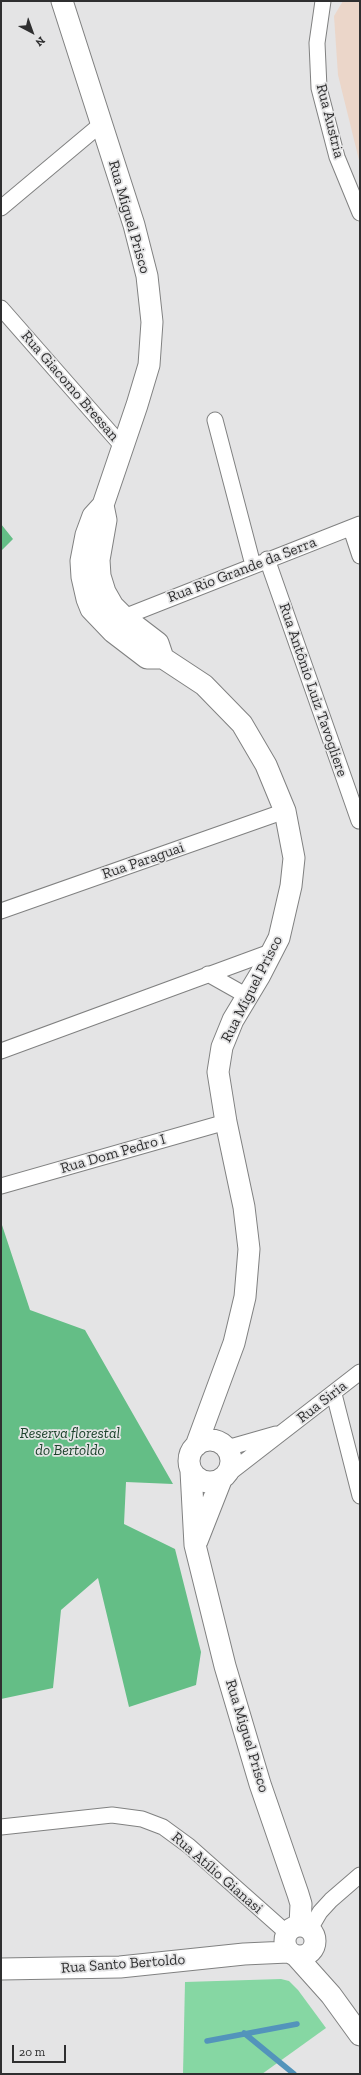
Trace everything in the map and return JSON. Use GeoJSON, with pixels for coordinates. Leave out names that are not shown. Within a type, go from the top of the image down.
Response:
{"type":"FeatureCollection","features":[{"type":"Feature","properties":{"kind":"street","name":"Rua Miguel Prisco"},"geometry":{"type":"LineString","coordinates":[[62,1],[100,125],[134,225],[147,276],[152,322],[149,365],[103,505],[92,516],[81,561],[82,577],[91,609],[100,620],[123,641],[148,658],[163,658],[204,685],[242,724],[266,765],[285,811],[294,858],[286,913],[279,938],[273,952],[232,1020],[222,1047],[218,1072],[226,1122],[244,1207],[249,1249],[245,1297],[234,1343],[196,1446],[189,1457],[196,1545],[230,1680],[260,1784],[298,1894],[301,1909],[297,1940],[331,1995],[360,2035]]}},
{"type":"Feature","properties":{"kind":"street","name":"Rua Austria"},"geometry":{"type":"LineString","coordinates":[[323,1],[317,43],[319,88],[337,157],[360,213]]}},
{"type":"Feature","properties":{"kind":"street"},"geometry":{"type":"LineString","coordinates":[[1,208],[100,125]]}},
{"type":"Feature","properties":{"kind":"street","name":"Rua Giacomo Bressan"},"geometry":{"type":"LineString","coordinates":[[1,308],[123,447]]}},
{"type":"Feature","properties":{"kind":"street","name":"Rua Antônio Luiz Tavogliere"},"geometry":{"type":"LineString","coordinates":[[215,420],[260,562],[359,821]]}},
{"type":"Feature","properties":{"kind":"street","name":"Rua Miguel Prisco"},"geometry":{"type":"LineString","coordinates":[[103,505],[106,520],[99,560],[100,576],[113,606],[124,617],[158,643],[163,658]]}},
{"type":"Feature","properties":{"kind":"street"},"geometry":{"type":"LineString","coordinates":[[356,526],[360,556]]}},
{"type":"Feature","properties":{"kind":"street","name":"Rua Rio Grande da Serra"},"geometry":{"type":"LineString","coordinates":[[124,617],[260,562],[356,526]]}},
{"type":"Feature","properties":{"kind":"street","name":"Rua Paraguai"},"geometry":{"type":"LineString","coordinates":[[1,911],[285,811]]}},
{"type":"Feature","properties":{"kind":"street"},"geometry":{"type":"LineString","coordinates":[[1,1051],[208,974],[273,952]]}},
{"type":"Feature","properties":{"kind":"street"},"geometry":{"type":"LineString","coordinates":[[208,974],[247,996]]}},
{"type":"Feature","properties":{"kind":"street","name":"Rua Dom Pedro I"},"geometry":{"type":"LineString","coordinates":[[1,1186],[226,1122]]}},
{"type":"Feature","properties":{"kind":"street","name":"Rua Siria"},"geometry":{"type":"LineString","coordinates":[[224,1478],[334,1394],[360,1372]]}},
{"type":"Feature","properties":{"kind":"street","name":"Rua Miguel Prisco"},"geometry":{"type":"LineString","coordinates":[[196,1545],[232,1462],[224,1445],[219,1386]]}},
{"type":"Feature","properties":{"kind":"street"},"geometry":{"type":"LineString","coordinates":[[334,1394],[360,1496]]}},
{"type":"Feature","properties":{"kind":"street","name":"Rua Siria"},"geometry":{"type":"LineString","coordinates":[[224,1445],[284,1431]]}},
{"type":"Feature","properties":{"kind":"street"},"geometry":{"type":"LineString","coordinates":[[196,1446],[208,1440],[224,1445]]}},
{"type":"Feature","properties":{"kind":"street"},"geometry":{"type":"LineString","coordinates":[[191,1471],[200,1480],[207,1483],[224,1478]]}},
{"type":"Feature","properties":{"kind":"street","name":"Rua Atílio Gianasi"},"geometry":{"type":"LineString","coordinates":[[1,1827],[112,1815],[142,1819],[163,1827],[189,1846],[297,1940]]}},
{"type":"Feature","properties":{"kind":"street"},"geometry":{"type":"LineString","coordinates":[[297,1940],[327,1904],[360,1875]]}},
{"type":"Feature","properties":{"kind":"street","name":"Rua Santo Bertoldo"},"geometry":{"type":"LineString","coordinates":[[1,1969],[120,1967],[244,1954],[297,1940]]}},
{"type":"Feature","properties":{"kind":"shaded area"},"geometry":{"type":"Polygon","coordinates":[[[343,1],[360,1],[360,164],[338,75],[334,16],[343,1]]]}},
{"type":"Feature","properties":{"kind":"green space"},"geometry":{"type":"Polygon","coordinates":[[[1,524],[13,539],[1,551],[1,524]]]}},
{"type":"Feature","properties":{"kind":"green space","name":"Reserva florestal do Bertoldo"},"geometry":{"type":"Polygon","coordinates":[[[1,1222],[30,1310],[85,1330],[173,1484],[126,1482],[124,1524],[175,1549],[201,1652],[196,1685],[129,1707],[98,1578],[61,1610],[53,1688],[1,1699],[1,1222]]]}},
{"type":"Feature","properties":{"kind":"green space"},"geometry":{"type":"Polygon","coordinates":[[[281,1979],[289,1981],[298,1990],[326,2028],[262,2074],[183,2074],[185,1982],[281,1979]]]}},
{"type":"Feature","properties":{"kind":"waterway"},"geometry":{"type":"LineString","coordinates":[[207,2041],[297,2024]]}},
{"type":"Feature","properties":{"kind":"waterway"},"geometry":{"type":"LineString","coordinates":[[244,2033],[294,2074]]}}]}
